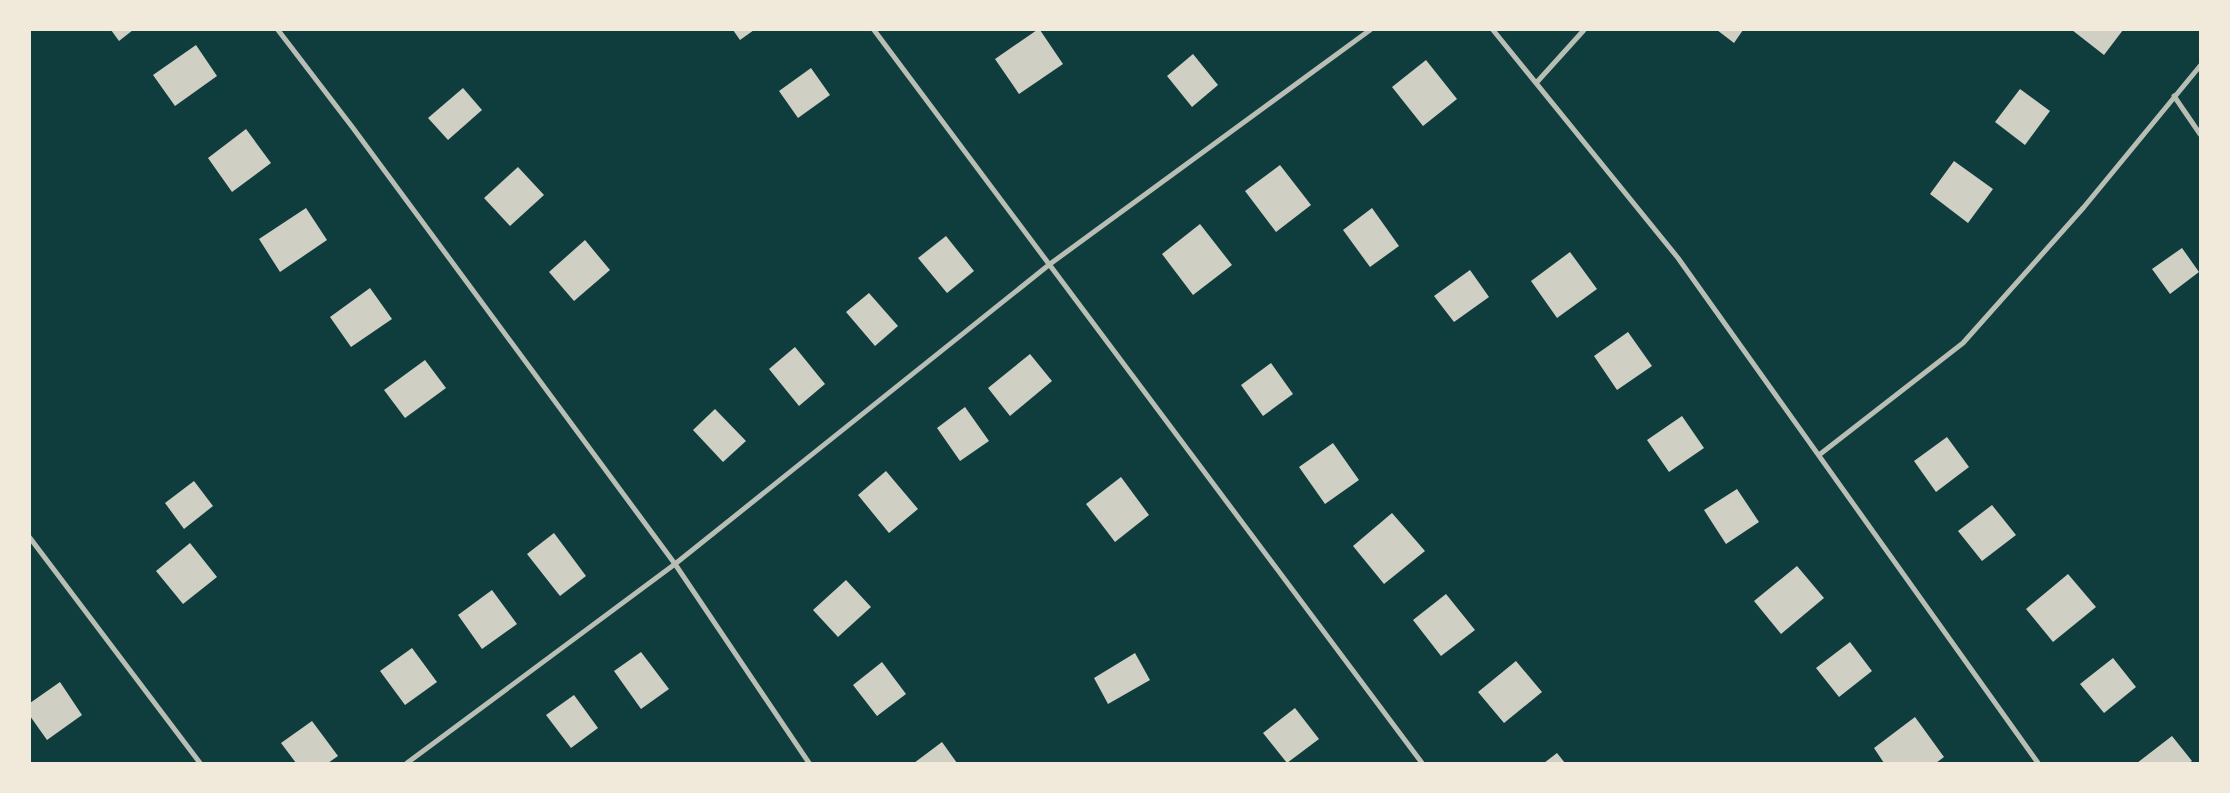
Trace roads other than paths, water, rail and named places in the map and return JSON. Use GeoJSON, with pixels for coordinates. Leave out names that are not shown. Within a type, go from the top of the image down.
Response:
{"type":"FeatureCollection","features":[{"type":"Feature","properties":{"kind":"street"},"geometry":{"type":"LineString","coordinates":[[278,30],[359,136],[675,564],[809,763]]}},
{"type":"Feature","properties":{"kind":"street"},"geometry":{"type":"LineString","coordinates":[[874,30],[1422,763]]}},
{"type":"Feature","properties":{"kind":"street"},"geometry":{"type":"LineString","coordinates":[[407,763],[675,564],[1050,264],[1370,30]]}},
{"type":"Feature","properties":{"kind":"street"},"geometry":{"type":"LineString","coordinates":[[1493,30],[1678,258],[2038,763]]}},
{"type":"Feature","properties":{"kind":"street"},"geometry":{"type":"LineString","coordinates":[[1537,82],[1584,30]]}},
{"type":"Feature","properties":{"kind":"street"},"geometry":{"type":"LineString","coordinates":[[1819,455],[1963,343],[2084,207],[2200,66]]}},
{"type":"Feature","properties":{"kind":"street"},"geometry":{"type":"LineString","coordinates":[[2174,96],[2200,134]]}},
{"type":"Feature","properties":{"kind":"street"},"geometry":{"type":"LineString","coordinates":[[30,538],[200,763]]}}]}
